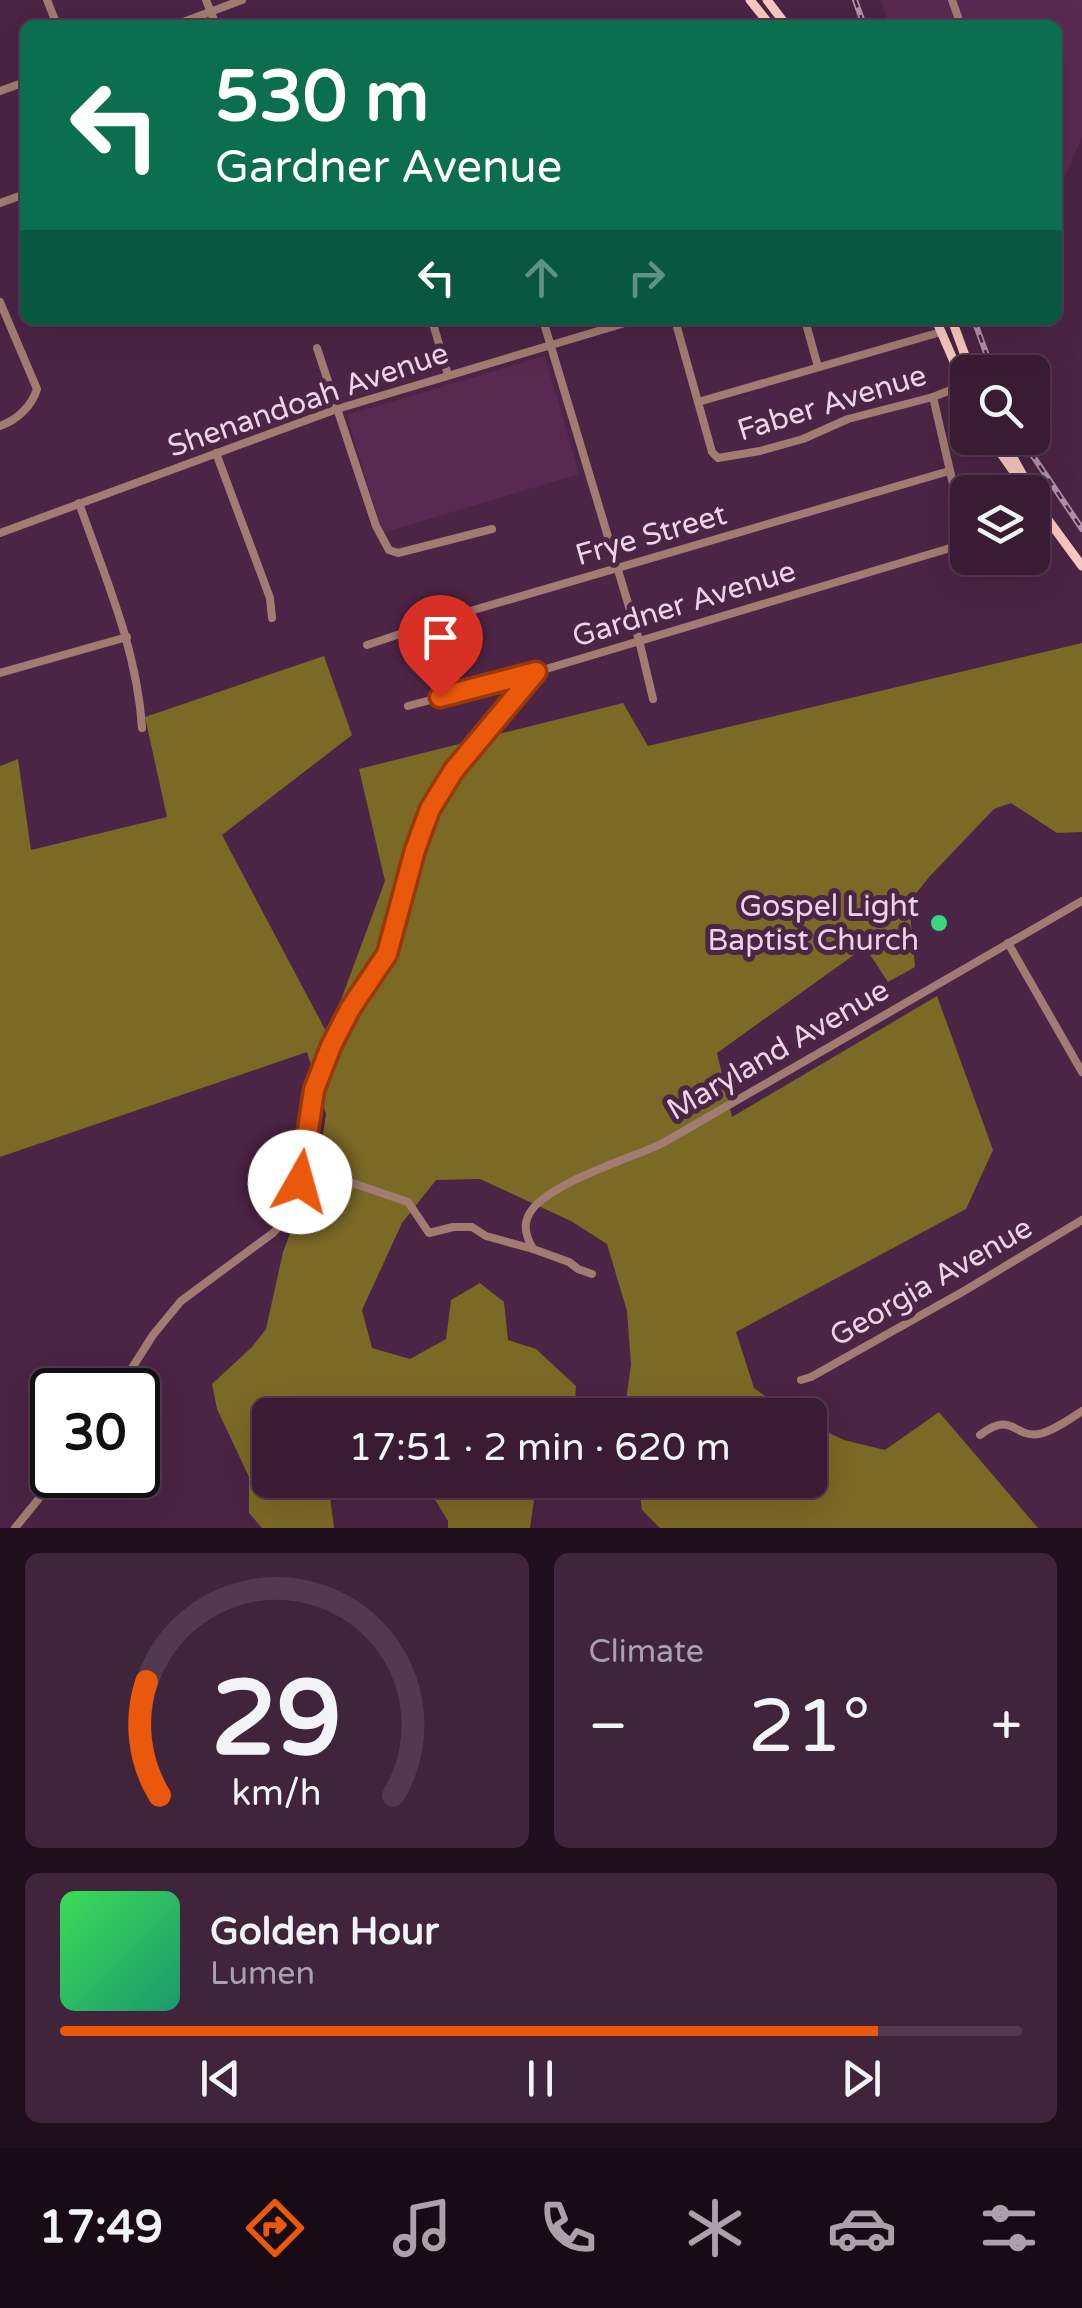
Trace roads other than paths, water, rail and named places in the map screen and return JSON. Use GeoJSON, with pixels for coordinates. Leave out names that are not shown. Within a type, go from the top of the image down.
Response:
{"type":"FeatureCollection","features":[{"type":"Feature","properties":{"kind":"main road"},"geometry":{"type":"LineString","coordinates":[[750,0],[766,20]]}},
{"type":"Feature","properties":{"kind":"main road"},"geometry":{"type":"LineString","coordinates":[[766,0],[782,20]]}},
{"type":"Feature","properties":{"kind":"main road"},"geometry":{"type":"LineString","coordinates":[[938,325],[951,355]]}},
{"type":"Feature","properties":{"kind":"main road"},"geometry":{"type":"LineString","coordinates":[[954,325],[965,355]]}},
{"type":"Feature","properties":{"kind":"main road"},"geometry":{"type":"LineString","coordinates":[[1050,520],[1082,566]]}},
{"type":"Feature","properties":{"kind":"street"},"geometry":{"type":"LineString","coordinates":[[206,0],[214,20]]}},
{"type":"Feature","properties":{"kind":"street"},"geometry":{"type":"LineString","coordinates":[[188,20],[242,0]]}},
{"type":"Feature","properties":{"kind":"street"},"geometry":{"type":"LineString","coordinates":[[952,0],[958,17]]}},
{"type":"Feature","properties":{"kind":"street"},"geometry":{"type":"LineString","coordinates":[[0,426],[28,407],[37,386],[1,308]]}},
{"type":"Feature","properties":{"kind":"street"},"geometry":{"type":"LineString","coordinates":[[433,325],[448,375]]}},
{"type":"Feature","properties":{"kind":"street"},"geometry":{"type":"LineString","coordinates":[[544,325],[653,699]]}},
{"type":"Feature","properties":{"kind":"street","name":"Shenandoah Avenue"},"geometry":{"type":"LineString","coordinates":[[0,534],[337,409],[617,325]]}},
{"type":"Feature","properties":{"kind":"street"},"geometry":{"type":"LineString","coordinates":[[676,325],[698,402],[941,332]]}},
{"type":"Feature","properties":{"kind":"street"},"geometry":{"type":"LineString","coordinates":[[805,325],[818,367]]}},
{"type":"Feature","properties":{"kind":"street"},"geometry":{"type":"LineString","coordinates":[[317,348],[376,526],[388,550],[398,553],[492,529]]}},
{"type":"Feature","properties":{"kind":"street","name":"Faber Avenue"},"geometry":{"type":"LineString","coordinates":[[698,402],[712,452],[722,459],[803,439],[848,419],[950,392]]}},
{"type":"Feature","properties":{"kind":"street"},"geometry":{"type":"LineString","coordinates":[[933,397],[950,475]]}},
{"type":"Feature","properties":{"kind":"street"},"geometry":{"type":"LineString","coordinates":[[216,453],[270,598],[272,618]]}},
{"type":"Feature","properties":{"kind":"street","name":"Frye Street"},"geometry":{"type":"LineString","coordinates":[[367,645],[949,471]]}},
{"type":"Feature","properties":{"kind":"street"},"geometry":{"type":"LineString","coordinates":[[79,504],[127,637],[142,728]]}},
{"type":"Feature","properties":{"kind":"street","name":"Gardner Avenue"},"geometry":{"type":"LineString","coordinates":[[408,706],[536,672],[950,549]]}},
{"type":"Feature","properties":{"kind":"street"},"geometry":{"type":"LineString","coordinates":[[0,673],[127,637]]}},
{"type":"Feature","properties":{"kind":"street"},"geometry":{"type":"LineString","coordinates":[[132,1368],[181,1301],[273,1233],[292,1213],[314,1090],[350,1009],[387,954],[424,823],[443,786],[476,741],[536,672]]}},
{"type":"Feature","properties":{"kind":"street","name":"Maryland Avenue"},"geometry":{"type":"LineString","coordinates":[[533,1249],[526,1234],[527,1216],[549,1194],[662,1144],[1082,901]]}},
{"type":"Feature","properties":{"kind":"street"},"geometry":{"type":"LineString","coordinates":[[1008,942],[1082,1072]]}},
{"type":"Feature","properties":{"kind":"street"},"geometry":{"type":"LineString","coordinates":[[301,1176],[326,1174],[408,1202],[429,1233],[453,1226],[472,1227],[486,1236],[533,1249],[592,1274]]}},
{"type":"Feature","properties":{"kind":"street","name":"Georgia Avenue"},"geometry":{"type":"LineString","coordinates":[[801,1380],[974,1286],[1082,1220]]}},
{"type":"Feature","properties":{"kind":"street"},"geometry":{"type":"LineString","coordinates":[[980,1435],[1005,1424],[1040,1434],[1082,1411]]}},
{"type":"Feature","properties":{"kind":"street"},"geometry":{"type":"LineString","coordinates":[[15,1528],[39,1498]]}},
{"type":"Feature","properties":{"kind":"railway"},"geometry":{"type":"LineString","coordinates":[[855,0],[862,20]]}},
{"type":"Feature","properties":{"kind":"railway"},"geometry":{"type":"LineString","coordinates":[[976,325],[987,355]]}},
{"type":"Feature","properties":{"kind":"railway"},"geometry":{"type":"LineString","coordinates":[[1032,455],[1082,529]]}},
{"type":"Feature","properties":{"kind":"place","name":"Gospel Light Baptist Church"},"geometry":{"type":"Point","coordinates":[939,923]}}]}
